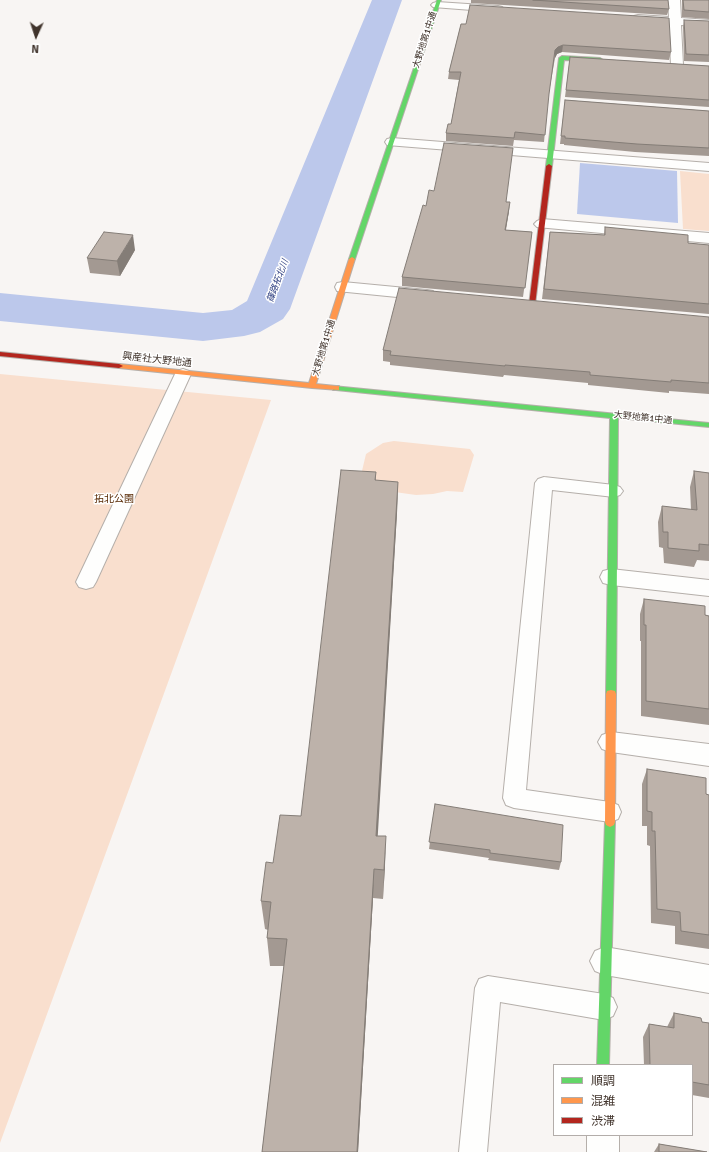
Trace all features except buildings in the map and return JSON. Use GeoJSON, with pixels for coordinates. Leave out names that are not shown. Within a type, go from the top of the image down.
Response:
{"type":"FeatureCollection","features":[{"type":"Feature","properties":{"kind":"street"},"geometry":{"type":"LineString","coordinates":[[674,0],[677,65]]}},
{"type":"Feature","properties":{"kind":"street"},"geometry":{"type":"LineString","coordinates":[[438,2],[508,10]]}},
{"type":"Feature","properties":{"kind":"street","name":"大野地第1中通"},"geometry":{"type":"LineString","coordinates":[[438,2],[343,287],[312,386],[709,425]]}},
{"type":"Feature","properties":{"kind":"street"},"geometry":{"type":"LineString","coordinates":[[627,18],[709,23]]}},
{"type":"Feature","properties":{"kind":"street"},"geometry":{"type":"LineString","coordinates":[[532,305],[562,58],[608,61]]}},
{"type":"Feature","properties":{"kind":"street"},"geometry":{"type":"LineString","coordinates":[[556,102],[571,103]]}},
{"type":"Feature","properties":{"kind":"street"},"geometry":{"type":"LineString","coordinates":[[392,142],[709,167]]}},
{"type":"Feature","properties":{"kind":"street"},"geometry":{"type":"LineString","coordinates":[[542,224],[709,238]]}},
{"type":"Feature","properties":{"kind":"street"},"geometry":{"type":"LineString","coordinates":[[343,287],[446,296]]}},
{"type":"Feature","properties":{"kind":"street","name":"興産社大野地通"},"geometry":{"type":"LineString","coordinates":[[0,354],[183,374],[312,386]]}},
{"type":"Feature","properties":{"kind":"street"},"geometry":{"type":"LineString","coordinates":[[603,1064],[610,812],[611,576],[614,491],[614,415]]}},
{"type":"Feature","properties":{"kind":"street"},"geometry":{"type":"LineString","coordinates":[[611,576],[709,588]]}},
{"type":"Feature","properties":{"kind":"street"},"geometry":{"type":"LineString","coordinates":[[611,742],[709,755]]}},
{"type":"Feature","properties":{"kind":"street"},"geometry":{"type":"LineString","coordinates":[[605,961],[709,979]]}},
{"type":"Feature","properties":{"kind":"street"},"geometry":{"type":"LineString","coordinates":[[603,1136],[603,1152]]}},
{"type":"Feature","properties":{"kind":"lane"},"geometry":{"type":"LineString","coordinates":[[86,582],[183,374]]}},
{"type":"Feature","properties":{"kind":"lane"},"geometry":{"type":"LineString","coordinates":[[610,812],[514,798],[544,483],[614,491]]}},
{"type":"Feature","properties":{"kind":"lane"},"geometry":{"type":"LineString","coordinates":[[473,1152],[488,988],[604,1007]]}},
{"type":"Feature","properties":{"kind":"green space"},"geometry":{"type":"Polygon","coordinates":[[[680,171],[709,174],[709,231],[683,229],[680,171]]]}},
{"type":"Feature","properties":{"kind":"green space","name":"拓北公園"},"geometry":{"type":"Polygon","coordinates":[[[0,374],[271,400],[0,1143],[0,374]]]}},
{"type":"Feature","properties":{"kind":"green space"},"geometry":{"type":"Polygon","coordinates":[[[394,441],[470,449],[474,455],[463,492],[447,491],[416,495],[373,489],[357,492],[366,454],[383,443],[394,441]]]}},
{"type":"Feature","properties":{"kind":"water"},"geometry":{"type":"Polygon","coordinates":[[[580,163],[677,171],[678,223],[577,214],[580,163]]]}},
{"type":"Feature","properties":{"kind":"waterway","name":"篠路拓北川"},"geometry":{"type":"LineString","coordinates":[[0,307],[203,327],[244,322],[267,309],[387,0]]}},
{"type":"Feature","properties":{"kind":"traffic: fast"},"geometry":{"type":"LineString","coordinates":[[352,259],[439,0]]}},
{"type":"Feature","properties":{"kind":"traffic: fast"},"geometry":{"type":"LineString","coordinates":[[549,166],[562,58],[600,60]]}},
{"type":"Feature","properties":{"kind":"traffic: fast"},"geometry":{"type":"LineString","coordinates":[[336,388],[709,425]]}},
{"type":"Feature","properties":{"kind":"traffic: fast"},"geometry":{"type":"LineString","coordinates":[[611,694],[614,415]]}},
{"type":"Feature","properties":{"kind":"traffic: fast"},"geometry":{"type":"LineString","coordinates":[[603,1064],[610,822]]}},
{"type":"Feature","properties":{"kind":"traffic: slow"},"geometry":{"type":"LineString","coordinates":[[336,388],[312,386],[352,259]]}},
{"type":"Feature","properties":{"kind":"traffic: slow"},"geometry":{"type":"LineString","coordinates":[[119,366],[312,386]]}},
{"type":"Feature","properties":{"kind":"traffic: slow"},"geometry":{"type":"LineString","coordinates":[[610,822],[611,694]]}},
{"type":"Feature","properties":{"kind":"traffic: jam"},"geometry":{"type":"LineString","coordinates":[[532,305],[549,166]]}},
{"type":"Feature","properties":{"kind":"traffic: jam"},"geometry":{"type":"LineString","coordinates":[[0,354],[119,366]]}}]}
